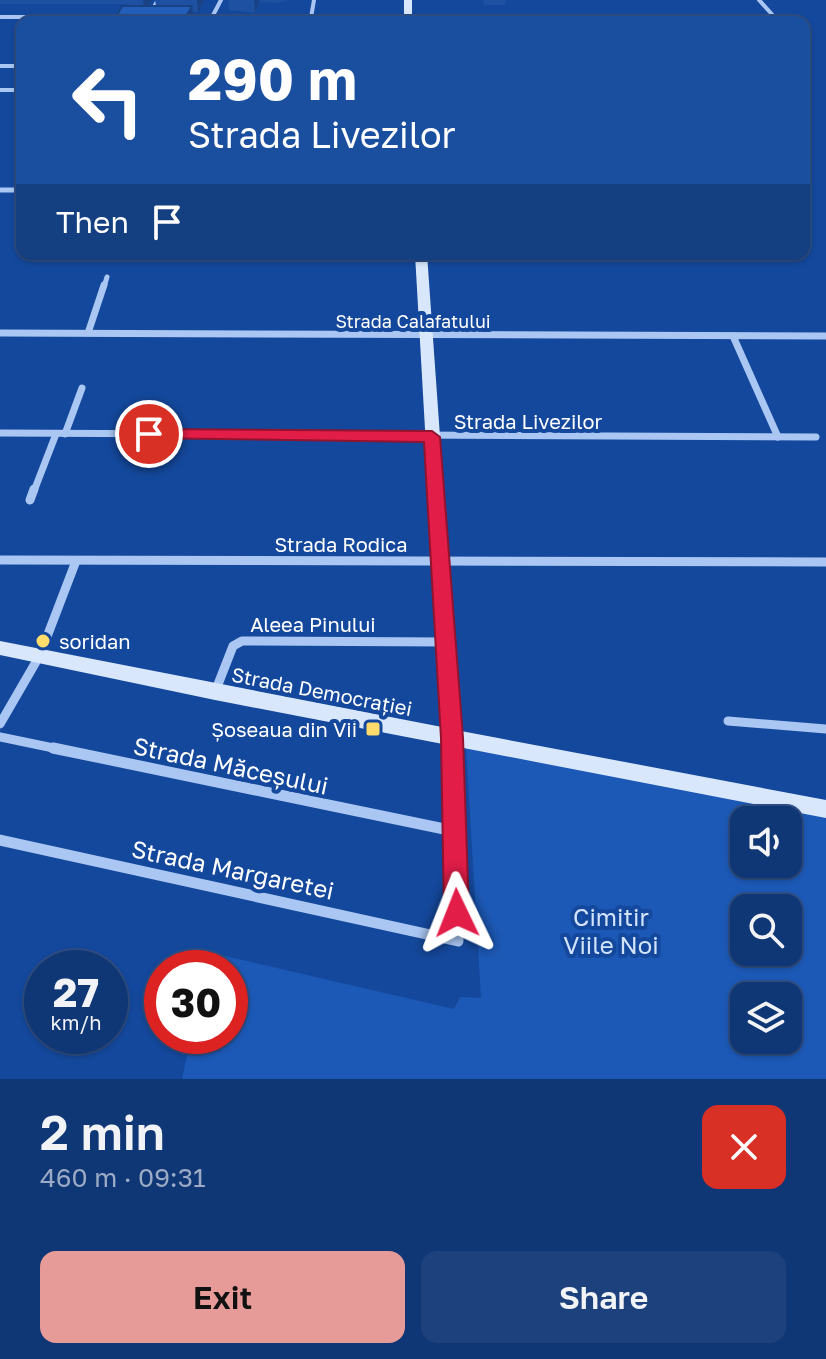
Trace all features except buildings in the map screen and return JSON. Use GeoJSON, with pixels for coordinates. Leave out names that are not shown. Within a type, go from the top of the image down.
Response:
{"type":"FeatureCollection","features":[{"type":"Feature","properties":{"kind":"street"},"geometry":{"type":"LineString","coordinates":[[759,0],[773,16]]}},
{"type":"Feature","properties":{"kind":"street"},"geometry":{"type":"LineString","coordinates":[[421,260],[452,738],[454,831]]}},
{"type":"Feature","properties":{"kind":"street"},"geometry":{"type":"LineString","coordinates":[[88,333],[107,277]]}},
{"type":"Feature","properties":{"kind":"street","name":"Strada Calafatului"},"geometry":{"type":"LineString","coordinates":[[0,333],[826,336]]}},
{"type":"Feature","properties":{"kind":"street"},"geometry":{"type":"LineString","coordinates":[[733,336],[778,437]]}},
{"type":"Feature","properties":{"kind":"street"},"geometry":{"type":"LineString","coordinates":[[30,500],[82,388]]}},
{"type":"Feature","properties":{"kind":"street","name":"Strada Livezilor"},"geometry":{"type":"LineString","coordinates":[[0,433],[816,437]]}},
{"type":"Feature","properties":{"kind":"street","name":"Strada Rodica"},"geometry":{"type":"LineString","coordinates":[[0,560],[826,562]]}},
{"type":"Feature","properties":{"kind":"street"},"geometry":{"type":"LineString","coordinates":[[0,724],[40,655],[76,561]]}},
{"type":"Feature","properties":{"kind":"street","name":"Aleea Pinului"},"geometry":{"type":"LineString","coordinates":[[215,692],[233,646],[242,641],[445,642]]}},
{"type":"Feature","properties":{"kind":"street","name":"Strada Democrației"},"geometry":{"type":"LineString","coordinates":[[0,648],[826,809]]}},
{"type":"Feature","properties":{"kind":"street"},"geometry":{"type":"LineString","coordinates":[[728,721],[826,729]]}},
{"type":"Feature","properties":{"kind":"street","name":"Strada Măceșului"},"geometry":{"type":"LineString","coordinates":[[0,737],[454,831]]}},
{"type":"Feature","properties":{"kind":"street","name":"Strada Margaretei"},"geometry":{"type":"LineString","coordinates":[[0,840],[458,941],[454,831]]}},
{"type":"Feature","properties":{"kind":"green space","name":"Cimitir Viile Noi"},"geometry":{"type":"Polygon","coordinates":[[[466,748],[773,806],[730,806],[730,878],[802,878],[802,811],[826,816],[826,1079],[182,1079],[187,1054],[248,1054],[248,961],[454,1009],[460,997],[481,998],[466,748]]]}},
{"type":"Feature","properties":{"kind":"place","name":"soridan"},"geometry":{"type":"Point","coordinates":[43,641]}},
{"type":"Feature","properties":{"kind":"place","name":"Șoseaua din Vii"},"geometry":{"type":"Point","coordinates":[373,729]}},
{"type":"Feature","properties":{"kind":"route"},"geometry":{"type":"LineString","coordinates":[[149,434],[432,437],[452,738],[457,913]]}}]}
